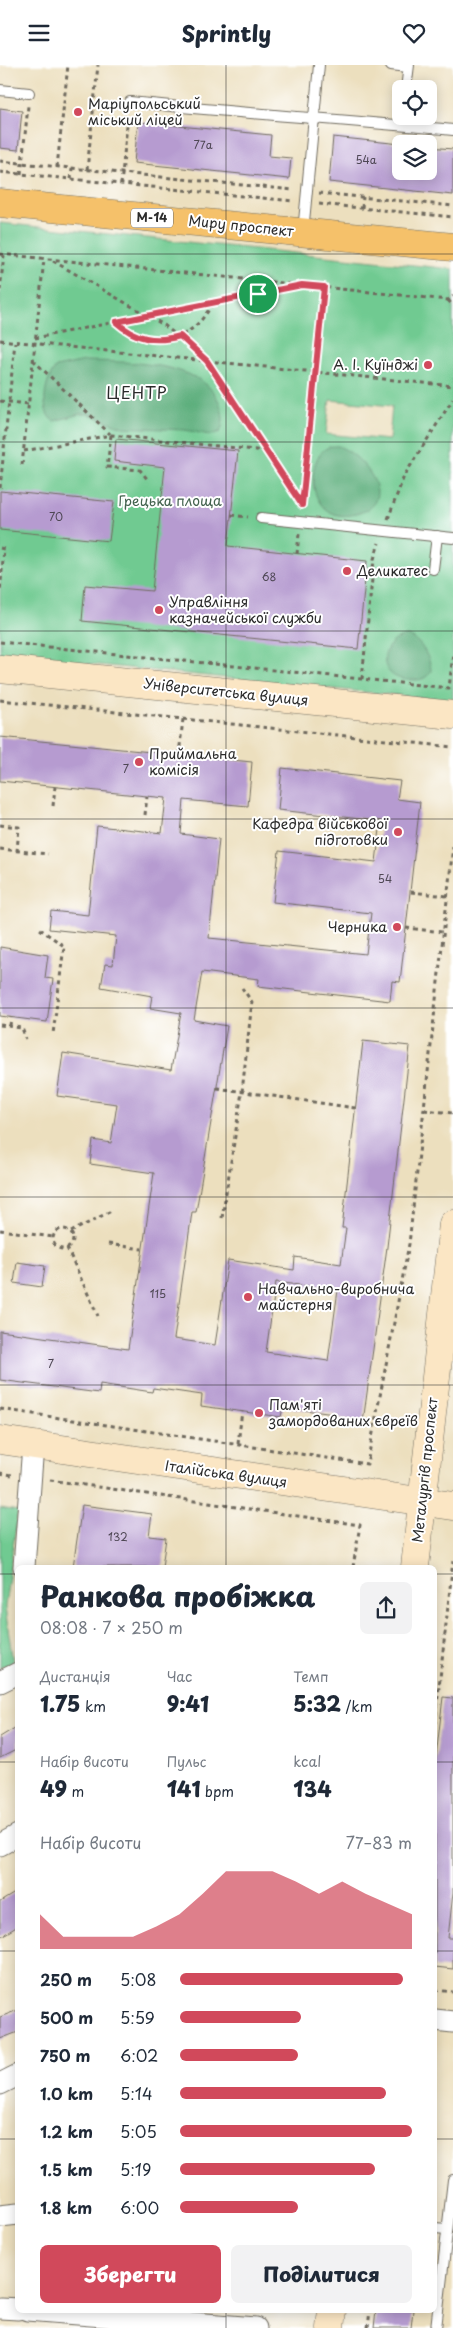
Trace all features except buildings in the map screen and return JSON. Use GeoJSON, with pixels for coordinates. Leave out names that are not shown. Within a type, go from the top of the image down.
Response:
{"type":"FeatureCollection","features":[{"type":"Feature","properties":{"kind":"highway","name":"Миру проспект"},"geometry":{"type":"LineString","coordinates":[[0,203],[453,247]]}},
{"type":"Feature","properties":{"kind":"street","name":"Університетська вулиця"},"geometry":{"type":"LineString","coordinates":[[0,669],[453,715]]}},
{"type":"Feature","properties":{"kind":"street","name":"Металургів проспект"},"geometry":{"type":"LineString","coordinates":[[415,1565],[449,1292],[453,1224]]}},
{"type":"Feature","properties":{"kind":"street","name":"Італійська вулиця"},"geometry":{"type":"LineString","coordinates":[[0,1441],[453,1506]]}},
{"type":"Feature","properties":{"kind":"street"},"geometry":{"type":"LineString","coordinates":[[24,1565],[33,1445]]}},
{"type":"Feature","properties":{"kind":"street"},"geometry":{"type":"LineString","coordinates":[[0,1681],[15,1674]]}},
{"type":"Feature","properties":{"kind":"street"},"geometry":{"type":"LineString","coordinates":[[0,1845],[15,1837]]}},
{"type":"Feature","properties":{"kind":"street"},"geometry":{"type":"LineString","coordinates":[[437,2020],[453,2022]]}},
{"type":"Feature","properties":{"kind":"street"},"geometry":{"type":"LineString","coordinates":[[0,2084],[15,2076]]}},
{"type":"Feature","properties":{"kind":"street"},"geometry":{"type":"LineString","coordinates":[[0,2216],[15,2214]]}},
{"type":"Feature","properties":{"kind":"street"},"geometry":{"type":"LineString","coordinates":[[0,2308],[15,2309]]}},
{"type":"Feature","properties":{"kind":"street"},"geometry":{"type":"LineString","coordinates":[[66,2313],[256,2328]]}},
{"type":"Feature","properties":{"kind":"street"},"geometry":{"type":"LineString","coordinates":[[330,2328],[332,2313]]}},
{"type":"Feature","properties":{"kind":"lane"},"geometry":{"type":"LineString","coordinates":[[303,233],[319,65]]}},
{"type":"Feature","properties":{"kind":"lane"},"geometry":{"type":"LineString","coordinates":[[391,65],[408,66],[407,80]]}},
{"type":"Feature","properties":{"kind":"lane"},"geometry":{"type":"LineString","coordinates":[[0,90],[29,93]]}},
{"type":"Feature","properties":{"kind":"lane"},"geometry":{"type":"LineString","coordinates":[[130,102],[275,117],[392,121]]}},
{"type":"Feature","properties":{"kind":"lane"},"geometry":{"type":"LineString","coordinates":[[425,125],[453,130]]}},
{"type":"Feature","properties":{"kind":"lane"},"geometry":{"type":"LineString","coordinates":[[261,518],[453,538]]}},
{"type":"Feature","properties":{"kind":"lane"},"geometry":{"type":"LineString","coordinates":[[433,569],[437,536]]}},
{"type":"Feature","properties":{"kind":"lane"},"geometry":{"type":"LineString","coordinates":[[436,2328],[453,2180]]}},
{"type":"Feature","properties":{"kind":"lane"},"geometry":{"type":"LineString","coordinates":[[437,2228],[448,2229]]}},
{"type":"Feature","properties":{"kind":"path"},"geometry":{"type":"LineString","coordinates":[[58,167],[68,65]]}},
{"type":"Feature","properties":{"kind":"path"},"geometry":{"type":"LineString","coordinates":[[87,170],[98,65]]}},
{"type":"Feature","properties":{"kind":"path"},"geometry":{"type":"LineString","coordinates":[[21,175],[29,93]]}},
{"type":"Feature","properties":{"kind":"path"},"geometry":{"type":"LineString","coordinates":[[122,185],[130,102]]}},
{"type":"Feature","properties":{"kind":"path"},"geometry":{"type":"LineString","coordinates":[[0,161],[453,206]]}},
{"type":"Feature","properties":{"kind":"path"},"geometry":{"type":"LineString","coordinates":[[71,179],[72,169]]}},
{"type":"Feature","properties":{"kind":"path"},"geometry":{"type":"LineString","coordinates":[[0,172],[453,217]]}},
{"type":"Feature","properties":{"kind":"path"},"geometry":{"type":"LineString","coordinates":[[362,208],[363,197]]}},
{"type":"Feature","properties":{"kind":"path"},"geometry":{"type":"LineString","coordinates":[[0,290],[2,255],[448,300],[453,306]]}},
{"type":"Feature","properties":{"kind":"path"},"geometry":{"type":"LineString","coordinates":[[22,465],[44,259]]}},
{"type":"Feature","properties":{"kind":"path"},"geometry":{"type":"LineString","coordinates":[[50,260],[148,315],[180,336],[207,361],[302,505]]}},
{"type":"Feature","properties":{"kind":"path"},"geometry":{"type":"LineString","coordinates":[[35,338],[302,285]]}},
{"type":"Feature","properties":{"kind":"path"},"geometry":{"type":"LineString","coordinates":[[297,554],[324,287]]}},
{"type":"Feature","properties":{"kind":"path"},"geometry":{"type":"LineString","coordinates":[[448,300],[453,296]]}},
{"type":"Feature","properties":{"kind":"path"},"geometry":{"type":"LineString","coordinates":[[116,322],[134,335],[145,339],[168,339],[180,336],[200,323],[213,302]]}},
{"type":"Feature","properties":{"kind":"path"},"geometry":{"type":"LineString","coordinates":[[0,340],[453,386]]}},
{"type":"Feature","properties":{"kind":"path"},"geometry":{"type":"LineString","coordinates":[[0,487],[15,342]]}},
{"type":"Feature","properties":{"kind":"path"},"geometry":{"type":"LineString","coordinates":[[33,360],[110,435]]}},
{"type":"Feature","properties":{"kind":"path"},"geometry":{"type":"LineString","coordinates":[[362,679],[374,559],[404,476],[453,399]]}},
{"type":"Feature","properties":{"kind":"path"},"geometry":{"type":"LineString","coordinates":[[0,401],[29,404]]}},
{"type":"Feature","properties":{"kind":"path"},"geometry":{"type":"LineString","coordinates":[[24,451],[110,435],[266,451]]}},
{"type":"Feature","properties":{"kind":"path"},"geometry":{"type":"LineString","coordinates":[[110,435],[107,467],[140,470],[148,480]]}},
{"type":"Feature","properties":{"kind":"path"},"geometry":{"type":"LineString","coordinates":[[0,548],[4,549],[0,592]]}},
{"type":"Feature","properties":{"kind":"path"},"geometry":{"type":"LineString","coordinates":[[0,642],[449,688],[453,654]]}},
{"type":"Feature","properties":{"kind":"path"},"geometry":{"type":"LineString","coordinates":[[0,700],[453,747]]}},
{"type":"Feature","properties":{"kind":"path"},"geometry":{"type":"LineString","coordinates":[[179,755],[183,719]]}},
{"type":"Feature","properties":{"kind":"path"},"geometry":{"type":"LineString","coordinates":[[53,805],[55,787]]}},
{"type":"Feature","properties":{"kind":"path"},"geometry":{"type":"LineString","coordinates":[[145,815],[147,796]]}},
{"type":"Feature","properties":{"kind":"path"},"geometry":{"type":"LineString","coordinates":[[0,825],[19,827],[17,851]]}},
{"type":"Feature","properties":{"kind":"path"},"geometry":{"type":"LineString","coordinates":[[0,1409],[367,1464],[409,1244],[453,846]]}},
{"type":"Feature","properties":{"kind":"path"},"geometry":{"type":"LineString","coordinates":[[0,849],[48,854]]}},
{"type":"Feature","properties":{"kind":"path"},"geometry":{"type":"LineString","coordinates":[[411,892],[448,896]]}},
{"type":"Feature","properties":{"kind":"path"},"geometry":{"type":"LineString","coordinates":[[406,928],[443,932]]}},
{"type":"Feature","properties":{"kind":"path"},"geometry":{"type":"LineString","coordinates":[[40,929],[64,946],[52,1033]]}},
{"type":"Feature","properties":{"kind":"path"},"geometry":{"type":"LineString","coordinates":[[222,1218],[242,1092],[252,1002],[242,988]]}},
{"type":"Feature","properties":{"kind":"path"},"geometry":{"type":"LineString","coordinates":[[10,1026],[11,1017]]}},
{"type":"Feature","properties":{"kind":"path"},"geometry":{"type":"LineString","coordinates":[[0,1025],[22,1028],[26,1039]]}},
{"type":"Feature","properties":{"kind":"path"},"geometry":{"type":"LineString","coordinates":[[217,1088],[355,1108]]}},
{"type":"Feature","properties":{"kind":"path"},"geometry":{"type":"LineString","coordinates":[[424,1110],[453,1113]]}},
{"type":"Feature","properties":{"kind":"path"},"geometry":{"type":"LineString","coordinates":[[67,1248],[57,1247],[53,1237],[56,1231],[62,1229],[71,1232],[113,1210]]}},
{"type":"Feature","properties":{"kind":"path"},"geometry":{"type":"LineString","coordinates":[[0,1230],[53,1237]]}},
{"type":"Feature","properties":{"kind":"path"},"geometry":{"type":"LineString","coordinates":[[67,1248],[73,1241],[71,1232]]}},
{"type":"Feature","properties":{"kind":"path"},"geometry":{"type":"LineString","coordinates":[[108,1244],[142,1249]]}},
{"type":"Feature","properties":{"kind":"path"},"geometry":{"type":"LineString","coordinates":[[67,1248],[98,1316]]}},
{"type":"Feature","properties":{"kind":"path"},"geometry":{"type":"LineString","coordinates":[[238,1444],[242,1411]]}},
{"type":"Feature","properties":{"kind":"path"},"geometry":{"type":"LineString","coordinates":[[0,1473],[360,1525],[353,1565]]}},
{"type":"Feature","properties":{"kind":"path"},"geometry":{"type":"LineString","coordinates":[[437,1705],[453,1561]]}},
{"type":"Feature","properties":{"kind":"path"},"geometry":{"type":"LineString","coordinates":[[437,1990],[453,1992]]}},
{"type":"Feature","properties":{"kind":"path"},"geometry":{"type":"LineString","coordinates":[[368,2328],[370,2313]]}},
{"type":"Feature","properties":{"kind":"green space","name":"Грецька площа"},"geometry":{"type":"Polygon","coordinates":[[[0,223],[453,269],[453,701],[0,655],[0,223]],[[330,400],[326,434],[389,440],[392,406],[330,400]]]}},
{"type":"Feature","properties":{"kind":"green space"},"geometry":{"type":"Polygon","coordinates":[[[85,361],[140,363],[160,366],[197,378],[210,388],[222,409],[223,425],[220,432],[210,435],[185,430],[123,427],[88,414],[80,414],[54,421],[47,413],[45,406],[47,385],[52,372],[56,367],[85,361]]]}},
{"type":"Feature","properties":{"kind":"green space"},"geometry":{"type":"Polygon","coordinates":[[[338,446],[357,458],[373,478],[377,488],[376,498],[371,507],[359,513],[342,516],[329,512],[320,503],[315,491],[313,478],[319,455],[328,447],[338,446]]]}},
{"type":"Feature","properties":{"kind":"green space"},"geometry":{"type":"Polygon","coordinates":[[[407,636],[416,641],[424,650],[431,666],[431,671],[422,679],[401,679],[392,675],[387,668],[386,652],[390,645],[397,639],[407,636]]]}},
{"type":"Feature","properties":{"kind":"green space"},"geometry":{"type":"Polygon","coordinates":[[[0,1508],[18,1511],[5,1607],[13,1662],[0,1668],[0,1508]]]}},
{"type":"Feature","properties":{"kind":"place","name":"Маріупольський міський ліцей"},"geometry":{"type":"Point","coordinates":[78,112]}},
{"type":"Feature","properties":{"kind":"place","name":"А. І. Куїнджі"},"geometry":{"type":"Point","coordinates":[428,365]}},
{"type":"Feature","properties":{"kind":"place","name":"Деликатес"},"geometry":{"type":"Point","coordinates":[347,571]}},
{"type":"Feature","properties":{"kind":"place","name":"Управління казначейської служби"},"geometry":{"type":"Point","coordinates":[159,610]}},
{"type":"Feature","properties":{"kind":"place","name":"Приймальна комісія"},"geometry":{"type":"Point","coordinates":[139,762]}},
{"type":"Feature","properties":{"kind":"place","name":"Кафедра військової підготовки"},"geometry":{"type":"Point","coordinates":[398,832]}},
{"type":"Feature","properties":{"kind":"place","name":"Черника"},"geometry":{"type":"Point","coordinates":[397,927]}},
{"type":"Feature","properties":{"kind":"place","name":"Навчально-виробнича майстерня"},"geometry":{"type":"Point","coordinates":[248,1297]}},
{"type":"Feature","properties":{"kind":"place","name":"Пам'яті замордованих євреїв"},"geometry":{"type":"Point","coordinates":[259,1413]}},
{"type":"Feature","properties":{"kind":"district","name":"ЦЕНТР"},"geometry":{"type":"Point","coordinates":[137,393]}},
{"type":"Feature","properties":{"kind":"route"},"geometry":{"type":"LineString","coordinates":[[302,285],[324,287],[302,505],[207,361],[194,348],[180,336],[168,339],[145,339],[134,335],[116,322],[258,294],[302,285]]}}]}
